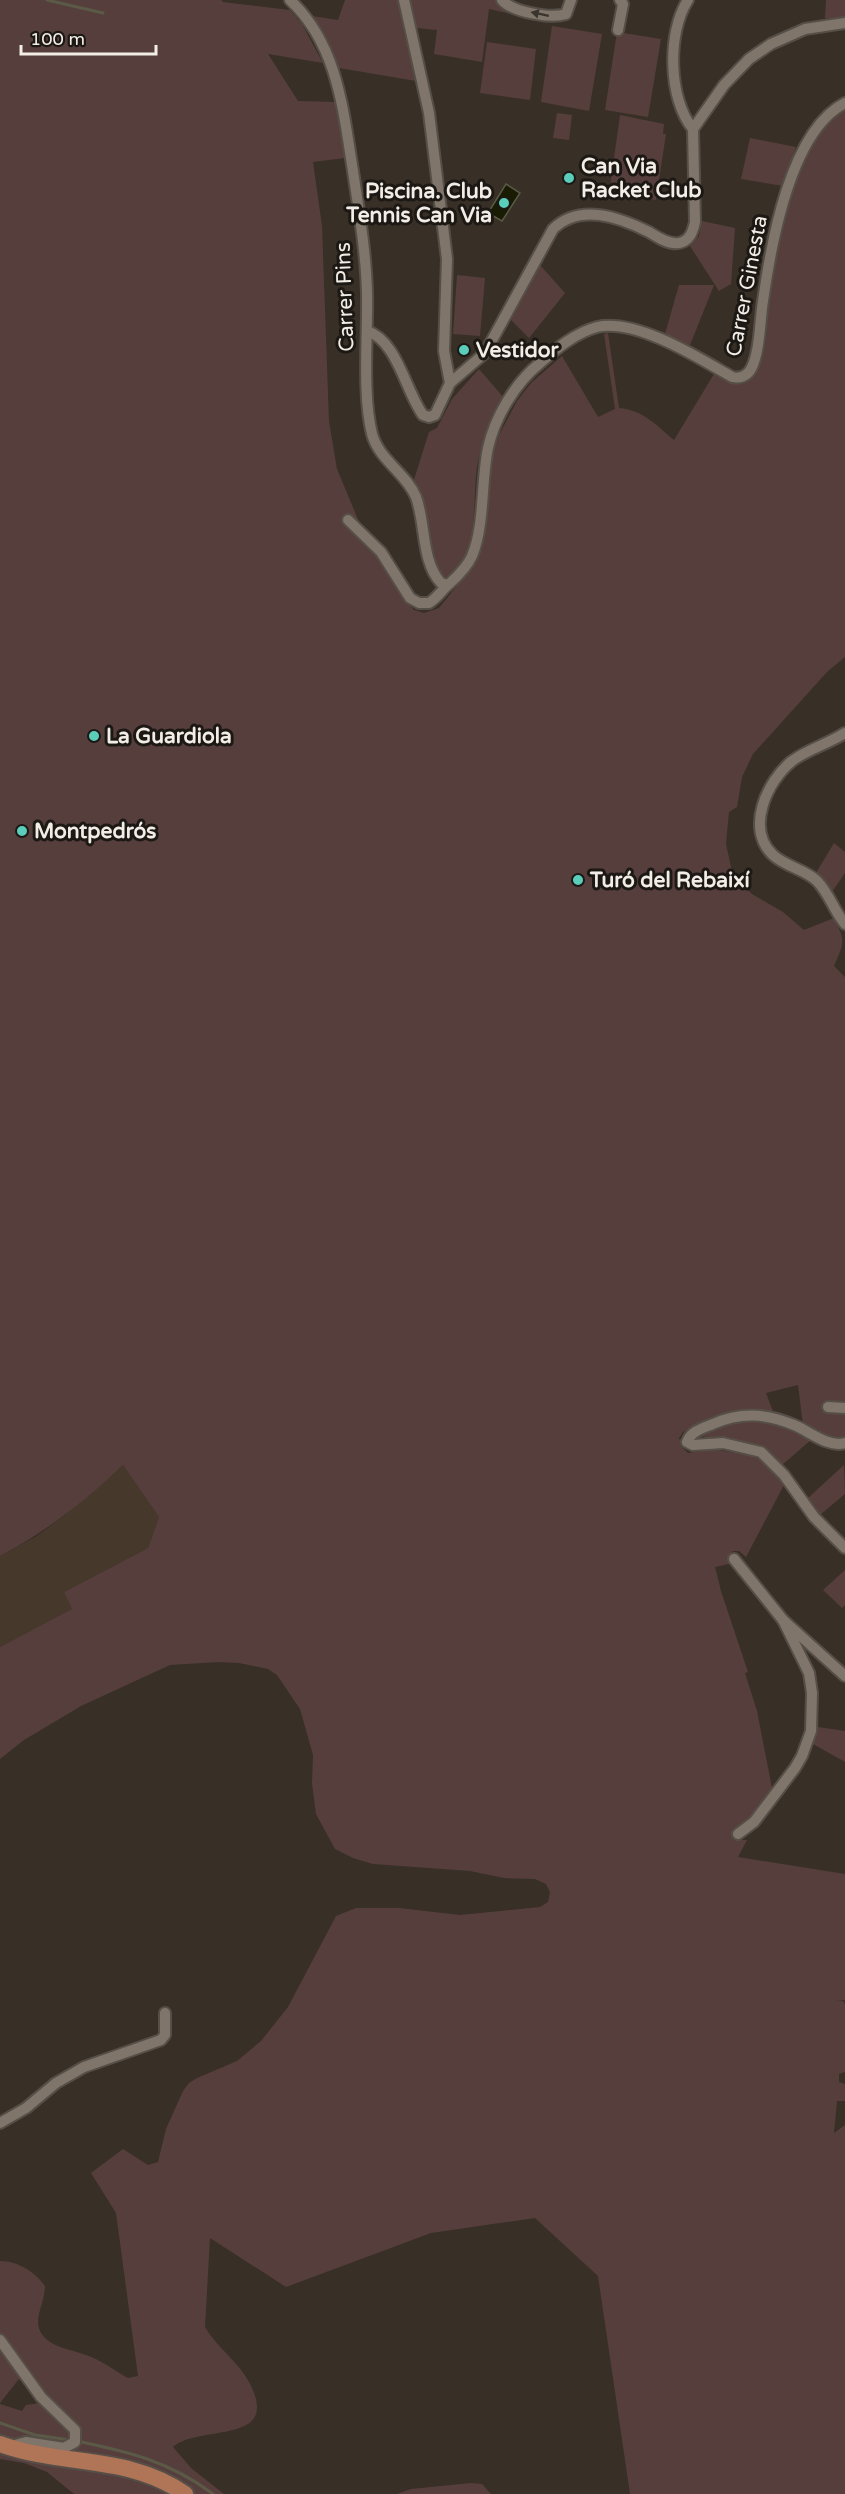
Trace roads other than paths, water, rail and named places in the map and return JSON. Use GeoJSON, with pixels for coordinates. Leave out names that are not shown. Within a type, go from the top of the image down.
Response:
{"type":"FeatureCollection","features":[{"type":"Feature","properties":{"kind":"main road"},"geometry":{"type":"LineString","coordinates":[[4,2446],[52,2457],[130,2468],[166,2482],[185,2494]]}},
{"type":"Feature","properties":{"kind":"street","name":"Carrer Pins"},"geometry":{"type":"LineString","coordinates":[[290,0],[314,29],[323,45],[340,93],[363,236],[367,367],[373,435],[383,455],[407,482],[415,495],[431,567],[441,583],[447,585]]}},
{"type":"Feature","properties":{"kind":"street"},"geometry":{"type":"LineString","coordinates":[[404,0],[429,113],[444,219],[447,259],[444,351],[450,383]]}},
{"type":"Feature","properties":{"kind":"street"},"geometry":{"type":"LineString","coordinates":[[502,0],[511,8],[551,16],[566,14],[571,0]]}},
{"type":"Feature","properties":{"kind":"street"},"geometry":{"type":"LineString","coordinates":[[618,30],[623,4],[620,0]]}},
{"type":"Feature","properties":{"kind":"street"},"geometry":{"type":"LineString","coordinates":[[367,331],[376,334],[386,344],[423,415],[429,417],[435,415],[450,383],[485,353],[553,229],[565,220],[583,214],[596,214],[618,219],[670,243],[680,243],[687,239],[693,232],[695,222],[693,129],[680,111],[674,59],[677,25],[688,0]]}},
{"type":"Feature","properties":{"kind":"street"},"geometry":{"type":"LineString","coordinates":[[693,129],[734,72],[761,50],[805,29],[845,23]]}},
{"type":"Feature","properties":{"kind":"street","name":"Carrer Ginesta"},"geometry":{"type":"LineString","coordinates":[[348,520],[381,552],[406,593],[419,603],[429,603],[465,567],[473,555],[485,467],[494,428],[523,381],[534,368],[562,345],[595,328],[615,327],[674,343],[732,377],[742,377],[750,370],[756,354],[774,242],[792,172],[803,147],[815,130],[836,108],[845,103]]}},
{"type":"Feature","properties":{"kind":"street"},"geometry":{"type":"LineString","coordinates":[[845,733],[797,757],[781,772],[766,797],[760,821],[762,833],[772,854],[819,883],[845,924]]}},
{"type":"Feature","properties":{"kind":"street"},"geometry":{"type":"LineString","coordinates":[[828,1407],[845,1408]]}},
{"type":"Feature","properties":{"kind":"street"},"geometry":{"type":"LineString","coordinates":[[845,1443],[831,1443],[787,1422],[751,1414],[728,1418],[707,1426],[691,1435],[687,1442],[693,1445],[731,1444],[761,1452],[777,1466],[807,1508],[845,1548]]}},
{"type":"Feature","properties":{"kind":"street"},"geometry":{"type":"LineString","coordinates":[[734,1559],[783,1620],[845,1676]]}},
{"type":"Feature","properties":{"kind":"street"},"geometry":{"type":"LineString","coordinates":[[738,1834],[754,1822],[795,1768],[811,1731],[812,1693],[809,1673],[783,1620]]}},
{"type":"Feature","properties":{"kind":"street"},"geometry":{"type":"LineString","coordinates":[[0,2123],[26,2108],[56,2083],[84,2067],[161,2040],[165,2035],[165,2013]]}},
{"type":"Feature","properties":{"kind":"street"},"geometry":{"type":"LineString","coordinates":[[0,2340],[38,2392],[75,2430],[74,2440],[58,2448],[26,2442],[4,2446]]}},
{"type":"Feature","properties":{"kind":"waterway"},"geometry":{"type":"LineString","coordinates":[[47,0],[103,13]]}},
{"type":"Feature","properties":{"kind":"waterway"},"geometry":{"type":"LineString","coordinates":[[0,2423],[35,2435],[70,2440]]}},
{"type":"Feature","properties":{"kind":"waterway"},"geometry":{"type":"LineString","coordinates":[[77,2441],[148,2459],[180,2473],[213,2494]]}},
{"type":"Feature","properties":{"kind":"place","name":"Can Via Racket Club"},"geometry":{"type":"Point","coordinates":[569,178]}},
{"type":"Feature","properties":{"kind":"place","name":"Piscina. Club Tennis Can Via"},"geometry":{"type":"Point","coordinates":[504,203]}},
{"type":"Feature","properties":{"kind":"place","name":"Vestidor"},"geometry":{"type":"Point","coordinates":[464,350]}},
{"type":"Feature","properties":{"kind":"place","name":"La Guardiola"},"geometry":{"type":"Point","coordinates":[94,736]}},
{"type":"Feature","properties":{"kind":"place","name":"Montpedrós"},"geometry":{"type":"Point","coordinates":[22,831]}},
{"type":"Feature","properties":{"kind":"place","name":"Turó del Rebaixí"},"geometry":{"type":"Point","coordinates":[578,880]}}]}
